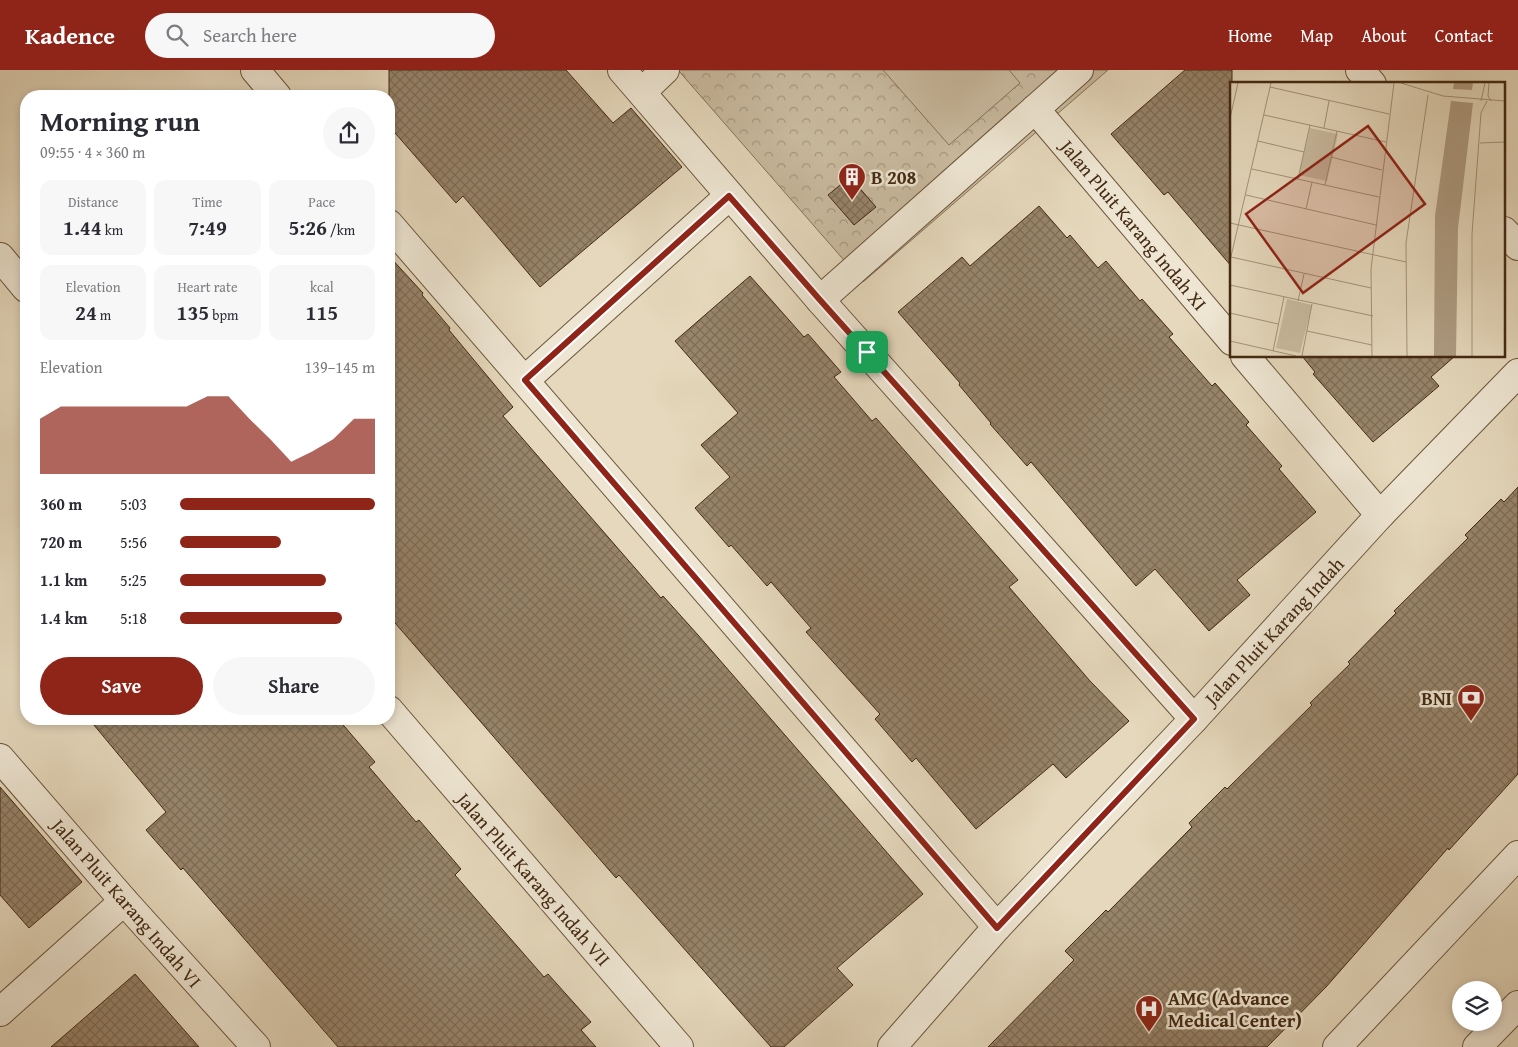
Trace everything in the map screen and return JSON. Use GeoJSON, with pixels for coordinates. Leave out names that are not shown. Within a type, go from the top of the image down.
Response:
{"type":"FeatureCollection","features":[{"type":"Feature","properties":{"kind":"street"},"geometry":{"type":"LineString","coordinates":[[255,70],[273,90]]}},
{"type":"Feature","properties":{"kind":"street"},"geometry":{"type":"LineString","coordinates":[[622,70],[820,300],[1194,719]]}},
{"type":"Feature","properties":{"kind":"street"},"geometry":{"type":"LineString","coordinates":[[642,92],[665,70]]}},
{"type":"Feature","properties":{"kind":"street"},"geometry":{"type":"LineString","coordinates":[[820,300],[1079,70]]}},
{"type":"Feature","properties":{"kind":"street"},"geometry":{"type":"LineString","coordinates":[[1360,70],[1370,82]]}},
{"type":"Feature","properties":{"kind":"street","name":"Jalan Pluit Karang Indah XI"},"geometry":{"type":"LineString","coordinates":[[1036,109],[1230,338]]}},
{"type":"Feature","properties":{"kind":"street"},"geometry":{"type":"LineString","coordinates":[[525,380],[729,196]]}},
{"type":"Feature","properties":{"kind":"street"},"geometry":{"type":"LineString","coordinates":[[395,231],[997,928]]}},
{"type":"Feature","properties":{"kind":"street"},"geometry":{"type":"LineString","coordinates":[[1506,232],[1518,246]]}},
{"type":"Feature","properties":{"kind":"street"},"geometry":{"type":"LineString","coordinates":[[0,257],[20,281]]}},
{"type":"Feature","properties":{"kind":"street"},"geometry":{"type":"LineString","coordinates":[[1247,358],[1380,516]]}},
{"type":"Feature","properties":{"kind":"street","name":"Jalan Pluit Karang Indah"},"geometry":{"type":"LineString","coordinates":[[892,1047],[997,928],[1194,719],[1380,516],[1518,373]]}},
{"type":"Feature","properties":{"kind":"street","name":"Jalan Pluit Karang Indah VII"},"geometry":{"type":"LineString","coordinates":[[395,717],[679,1047]]}},
{"type":"Feature","properties":{"kind":"street","name":"Jalan Pluit Karang Indah VI"},"geometry":{"type":"LineString","coordinates":[[0,758],[124,901],[256,1047]]}},
{"type":"Feature","properties":{"kind":"street"},"geometry":{"type":"LineString","coordinates":[[1337,1047],[1518,855]]}},
{"type":"Feature","properties":{"kind":"street"},"geometry":{"type":"LineString","coordinates":[[0,1012],[124,901]]}},
{"type":"Feature","properties":{"kind":"street"},"geometry":{"type":"LineString","coordinates":[[1477,1047],[1518,1005]]}},
{"type":"Feature","properties":{"kind":"green space"},"geometry":{"type":"Polygon","coordinates":[[[678,70],[1108,70],[863,282],[678,70]]]}},
{"type":"Feature","properties":{"kind":"green space"},"geometry":{"type":"Polygon","coordinates":[[[883,70],[1009,70],[1020,83],[949,145],[883,70]]]}},
{"type":"Feature","properties":{"kind":"building"},"geometry":{"type":"Polygon","coordinates":[[[389,70],[566,70],[613,123],[631,108],[682,167],[540,287],[463,196],[456,203],[395,133],[395,90],[389,90],[389,70]]]}},
{"type":"Feature","properties":{"kind":"building"},"geometry":{"type":"Polygon","coordinates":[[[1185,70],[1232,70],[1232,82],[1230,82],[1230,265],[1168,192],[1164,195],[1111,134],[1185,70]]]}},
{"type":"Feature","properties":{"kind":"building","name":"B 208"},"geometry":{"type":"Polygon","coordinates":[[[850,177],[876,207],[854,225],[828,195],[850,177]]]}},
{"type":"Feature","properties":{"kind":"building"},"geometry":{"type":"Polygon","coordinates":[[[1039,206],[1067,238],[1070,235],[1098,268],[1106,261],[1140,301],[1142,299],[1173,334],[1169,337],[1212,386],[1215,383],[1249,422],[1246,425],[1282,466],[1279,469],[1316,512],[1237,580],[1250,595],[1209,631],[1155,569],[1136,586],[1031,462],[1027,466],[990,424],[959,385],[960,383],[898,312],[962,257],[970,266],[1039,206]]]}},
{"type":"Feature","properties":{"kind":"building"},"geometry":{"type":"Polygon","coordinates":[[[395,263],[423,293],[422,295],[450,328],[449,330],[513,407],[503,416],[661,598],[663,596],[698,635],[923,894],[837,968],[853,985],[784,1047],[771,1047],[619,875],[616,878],[395,623],[395,263]]]}},
{"type":"Feature","properties":{"kind":"building"},"geometry":{"type":"Polygon","coordinates":[[[750,276],[804,337],[808,334],[841,372],[834,377],[872,421],[876,418],[1018,580],[1009,587],[1090,681],[1129,721],[1066,778],[1053,764],[976,829],[916,758],[912,762],[875,719],[880,714],[806,632],[811,628],[771,582],[767,586],[695,508],[730,477],[701,445],[738,413],[675,341],[750,276]]]}},
{"type":"Feature","properties":{"kind":"building"},"geometry":{"type":"Polygon","coordinates":[[[1304,358],[1453,358],[1431,377],[1439,386],[1373,442],[1313,374],[1315,372],[1304,358]]]}},
{"type":"Feature","properties":{"kind":"building"},"geometry":{"type":"Polygon","coordinates":[[[1518,487],[1518,774],[1449,850],[1448,848],[1326,987],[1267,1047],[988,1047],[1074,960],[1065,951],[1106,910],[1108,912],[1192,827],[1189,823],[1225,787],[1227,789],[1312,705],[1310,703],[1350,664],[1348,662],[1396,613],[1394,611],[1468,538],[1465,535],[1501,499],[1504,502],[1518,487]]]}},
{"type":"Feature","properties":{"kind":"building"},"geometry":{"type":"Polygon","coordinates":[[[94,725],[343,725],[375,762],[369,767],[416,822],[419,820],[461,869],[455,875],[544,977],[548,974],[591,1022],[581,1030],[596,1047],[338,1047],[183,868],[181,870],[146,830],[166,812],[94,725]]]}},
{"type":"Feature","properties":{"kind":"building"},"geometry":{"type":"Polygon","coordinates":[[[0,787],[82,882],[29,928],[0,895],[0,787]]]}},
{"type":"Feature","properties":{"kind":"building"},"geometry":{"type":"Polygon","coordinates":[[[135,974],[199,1047],[51,1047],[135,974]]]}},
{"type":"Feature","properties":{"kind":"place","name":"B 208"},"geometry":{"type":"Point","coordinates":[852,201]}},
{"type":"Feature","properties":{"kind":"place","name":"BNI"},"geometry":{"type":"Point","coordinates":[1471,722]}},
{"type":"Feature","properties":{"kind":"place","name":"AMC (Advance Medical Center)"},"geometry":{"type":"Point","coordinates":[1149,1033]}},
{"type":"Feature","properties":{"kind":"route"},"geometry":{"type":"LineString","coordinates":[[729,196],[867,352],[1194,719],[997,928],[525,380],[729,196]]}}]}
